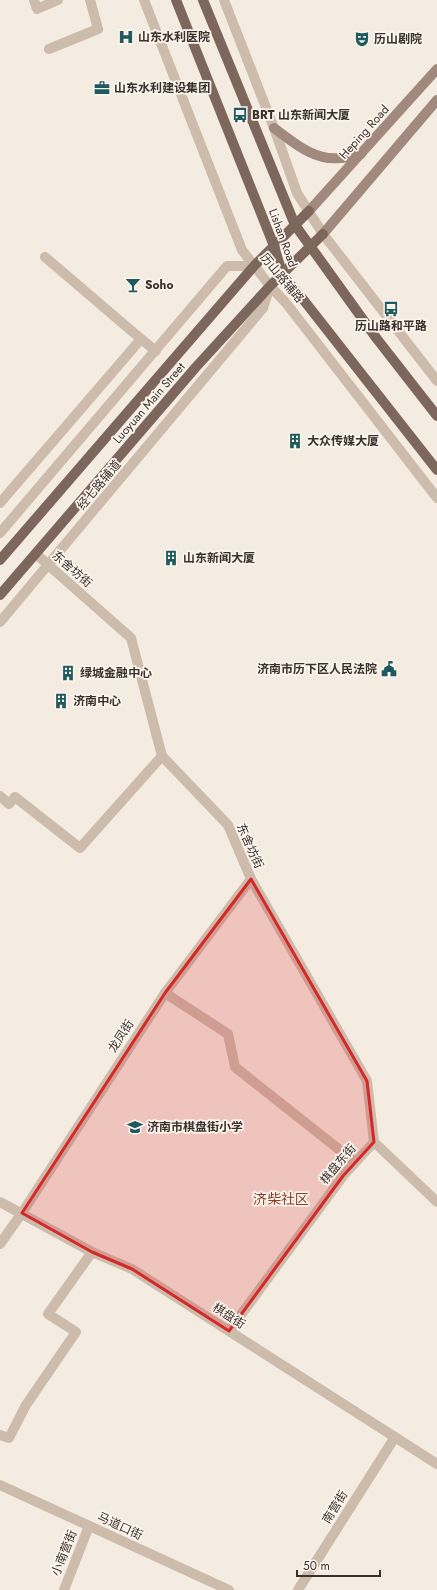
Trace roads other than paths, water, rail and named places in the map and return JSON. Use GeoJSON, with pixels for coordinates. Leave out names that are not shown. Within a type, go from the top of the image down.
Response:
{"type":"FeatureCollection","features":[{"type":"Feature","properties":{"kind":"main road","name":"Lishan Road"},"geometry":{"type":"LineString","coordinates":[[176,0],[274,246],[283,276],[302,298],[437,470]]}},
{"type":"Feature","properties":{"kind":"main road","name":"Lishan Road"},"geometry":{"type":"LineString","coordinates":[[203,0],[295,226],[377,339],[437,416]]}},
{"type":"Feature","properties":{"kind":"main road","name":"Heping Road"},"geometry":{"type":"LineString","coordinates":[[309,211],[437,69]]}},
{"type":"Feature","properties":{"kind":"main road"},"geometry":{"type":"LineString","coordinates":[[323,234],[437,100]]}},
{"type":"Feature","properties":{"kind":"main road"},"geometry":{"type":"LineString","coordinates":[[274,128],[299,147],[322,158],[339,159],[361,154]]}},
{"type":"Feature","properties":{"kind":"main road","name":"Luoyuan Main Street"},"geometry":{"type":"LineString","coordinates":[[0,560],[254,266],[309,211]]}},
{"type":"Feature","properties":{"kind":"main road","name":"Luoyuan Main Street"},"geometry":{"type":"LineString","coordinates":[[0,595],[196,367],[270,286],[283,276],[323,234]]}},
{"type":"Feature","properties":{"kind":"street"},"geometry":{"type":"LineString","coordinates":[[34,0],[37,9],[58,0]]}},
{"type":"Feature","properties":{"kind":"street"},"geometry":{"type":"LineString","coordinates":[[49,49],[98,29],[90,0]]}},
{"type":"Feature","properties":{"kind":"street","name":"历山路辅路"},"geometry":{"type":"LineString","coordinates":[[144,0],[242,250],[270,286],[286,303],[437,498]]}},
{"type":"Feature","properties":{"kind":"street"},"geometry":{"type":"LineString","coordinates":[[224,0],[274,128],[297,193],[323,234],[437,381]]}},
{"type":"Feature","properties":{"kind":"street"},"geometry":{"type":"LineString","coordinates":[[45,258],[156,351]]}},
{"type":"Feature","properties":{"kind":"street"},"geometry":{"type":"LineString","coordinates":[[0,533],[227,266],[254,266]]}},
{"type":"Feature","properties":{"kind":"street","name":"经七路辅道"},"geometry":{"type":"LineString","coordinates":[[0,622],[264,308],[270,286]]}},
{"type":"Feature","properties":{"kind":"street"},"geometry":{"type":"LineString","coordinates":[[0,503],[141,339]]}},
{"type":"Feature","properties":{"kind":"street","name":"东舍坊街"},"geometry":{"type":"LineString","coordinates":[[36,554],[131,638],[162,756],[228,825],[251,878],[367,1080],[374,1142]]}},
{"type":"Feature","properties":{"kind":"street"},"geometry":{"type":"LineString","coordinates":[[0,796],[9,804],[15,797],[80,848],[162,756]]}},
{"type":"Feature","properties":{"kind":"street","name":"龙凤街"},"geometry":{"type":"LineString","coordinates":[[0,1244],[22,1213],[165,993],[251,878]]}},
{"type":"Feature","properties":{"kind":"street"},"geometry":{"type":"LineString","coordinates":[[165,993],[228,1034],[235,1067],[355,1162]]}},
{"type":"Feature","properties":{"kind":"street","name":"棋盘东街"},"geometry":{"type":"LineString","coordinates":[[229,1331],[355,1162],[374,1142],[437,1202]]}},
{"type":"Feature","properties":{"kind":"street","name":"棋盘街"},"geometry":{"type":"LineString","coordinates":[[0,1202],[92,1252],[132,1269],[437,1464]]}},
{"type":"Feature","properties":{"kind":"street"},"geometry":{"type":"LineString","coordinates":[[0,1435],[9,1438],[26,1405],[76,1332],[48,1314],[92,1252]]}},
{"type":"Feature","properties":{"kind":"street","name":"南营街"},"geometry":{"type":"LineString","coordinates":[[298,1590],[395,1437]]}},
{"type":"Feature","properties":{"kind":"street","name":"马道口街"},"geometry":{"type":"LineString","coordinates":[[0,1485],[229,1590]]}},
{"type":"Feature","properties":{"kind":"street","name":"小南营街"},"geometry":{"type":"LineString","coordinates":[[64,1590],[89,1526]]}},
{"type":"Feature","properties":{"kind":"place","name":"山东水利医院"},"geometry":{"type":"Point","coordinates":[126,37]}},
{"type":"Feature","properties":{"kind":"place","name":"历山剧院"},"geometry":{"type":"Point","coordinates":[362,39]}},
{"type":"Feature","properties":{"kind":"place","name":"山东水利建设集团"},"geometry":{"type":"Point","coordinates":[102,88]}},
{"type":"Feature","properties":{"kind":"place","name":"BRT 山东新闻大厦"},"geometry":{"type":"Point","coordinates":[240,115]}},
{"type":"Feature","properties":{"kind":"place","name":"Soho"},"geometry":{"type":"Point","coordinates":[133,285]}},
{"type":"Feature","properties":{"kind":"place","name":"历山路和平路"},"geometry":{"type":"Point","coordinates":[391,309]}},
{"type":"Feature","properties":{"kind":"place","name":"大众传媒大厦"},"geometry":{"type":"Point","coordinates":[295,441]}},
{"type":"Feature","properties":{"kind":"place","name":"山东新闻大厦"},"geometry":{"type":"Point","coordinates":[171,558]}},
{"type":"Feature","properties":{"kind":"place","name":"济南市历下区人民法院"},"geometry":{"type":"Point","coordinates":[389,669]}},
{"type":"Feature","properties":{"kind":"place","name":"绿城金融中心"},"geometry":{"type":"Point","coordinates":[68,673]}},
{"type":"Feature","properties":{"kind":"place","name":"济南中心"},"geometry":{"type":"Point","coordinates":[61,701]}},
{"type":"Feature","properties":{"kind":"place","name":"济南市棋盘街小学"},"geometry":{"type":"Point","coordinates":[135,1127]}},
{"type":"Feature","properties":{"kind":"district","name":"济柴社区"},"geometry":{"type":"Point","coordinates":[281,1199]}}]}
